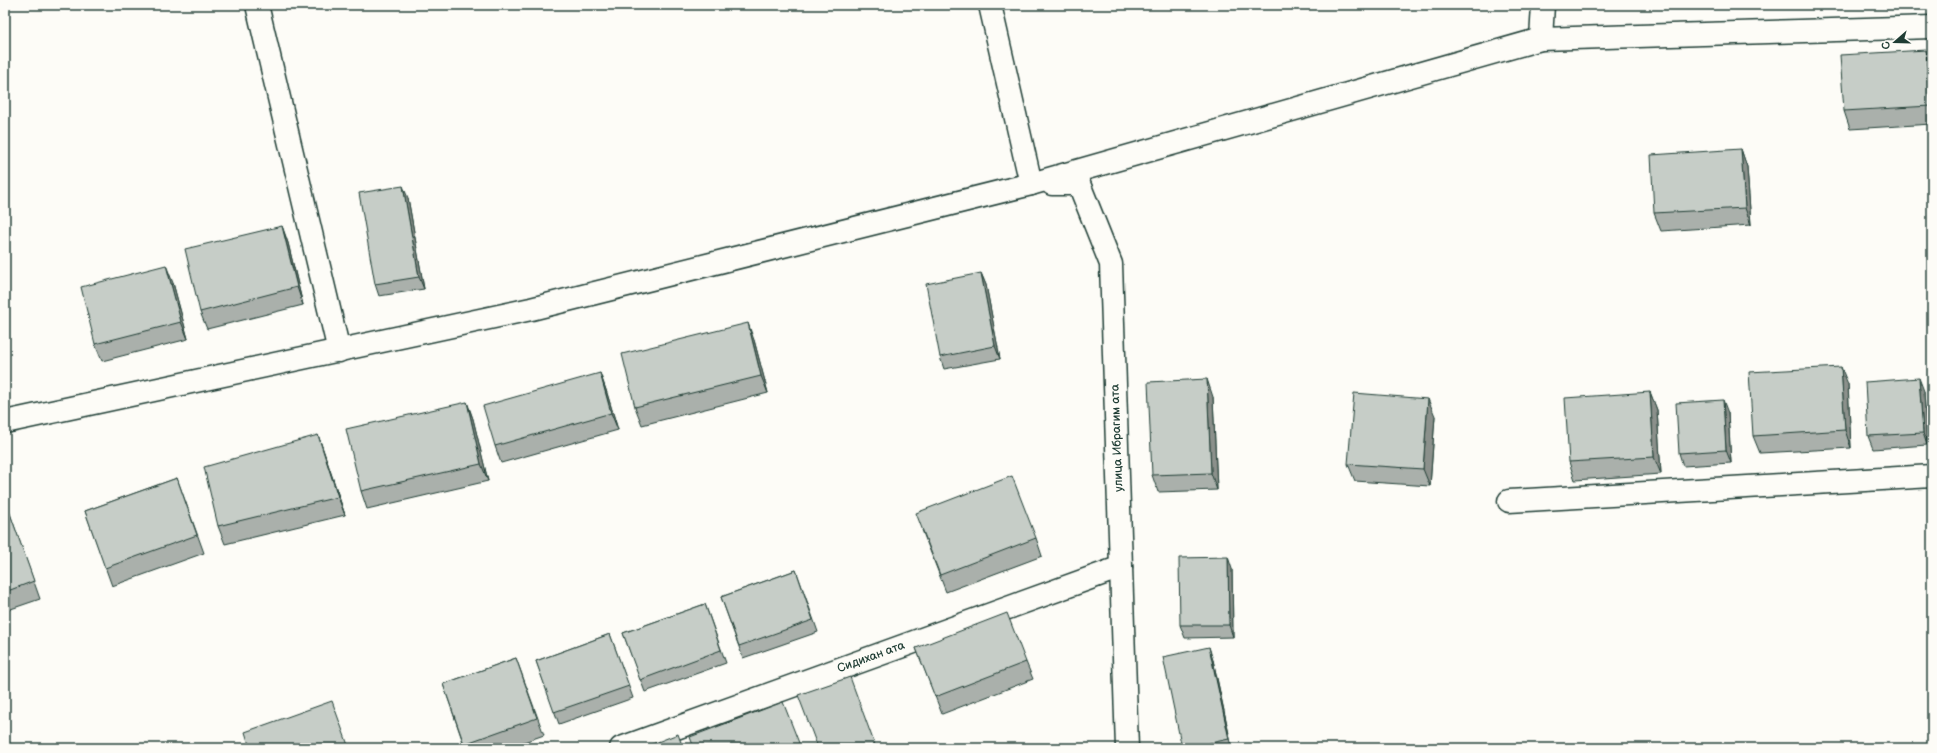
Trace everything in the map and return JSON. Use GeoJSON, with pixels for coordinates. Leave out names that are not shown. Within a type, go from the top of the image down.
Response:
{"type":"FeatureCollection","features":[{"type":"Feature","properties":{"kind":"street"},"geometry":{"type":"LineString","coordinates":[[256,5],[339,351]]}},
{"type":"Feature","properties":{"kind":"street"},"geometry":{"type":"LineString","coordinates":[[990,5],[1030,184]]}},
{"type":"Feature","properties":{"kind":"street"},"geometry":{"type":"LineString","coordinates":[[1541,39],[1543,5]]}},
{"type":"Feature","properties":{"kind":"street"},"geometry":{"type":"LineString","coordinates":[[5,422],[531,310],[1030,184],[1541,39],[1932,27]]}},
{"type":"Feature","properties":{"kind":"street","name":"улица Ибрагим ата"},"geometry":{"type":"LineString","coordinates":[[1030,184],[1079,184],[1111,264],[1127,748]]}},
{"type":"Feature","properties":{"kind":"street"},"geometry":{"type":"LineString","coordinates":[[1508,501],[1932,476]]}},
{"type":"Feature","properties":{"kind":"street","name":"Сидихан ата"},"geometry":{"type":"LineString","coordinates":[[621,748],[1121,567]]}},
{"type":"Feature","properties":{"kind":"building"},"geometry":{"type":"Polygon","coordinates":[[[1926,50],[1930,106],[1844,111],[1840,55],[1926,50]]]}},
{"type":"Feature","properties":{"kind":"building"},"geometry":{"type":"Polygon","coordinates":[[[1741,149],[1745,208],[1654,213],[1651,155],[1741,149]]]}},
{"type":"Feature","properties":{"kind":"building"},"geometry":{"type":"Polygon","coordinates":[[[403,186],[419,277],[375,284],[359,193],[403,186]]]}},
{"type":"Feature","properties":{"kind":"building"},"geometry":{"type":"Polygon","coordinates":[[[282,226],[297,287],[200,312],[185,249],[282,226]]]}},
{"type":"Feature","properties":{"kind":"building"},"geometry":{"type":"Polygon","coordinates":[[[166,265],[181,322],[95,344],[81,287],[166,265]]]}},
{"type":"Feature","properties":{"kind":"building"},"geometry":{"type":"Polygon","coordinates":[[[981,273],[995,346],[940,357],[926,284],[981,273]]]}},
{"type":"Feature","properties":{"kind":"building"},"geometry":{"type":"Polygon","coordinates":[[[748,323],[761,376],[635,407],[622,354],[748,323]]]}},
{"type":"Feature","properties":{"kind":"building"},"geometry":{"type":"Polygon","coordinates":[[[1841,367],[1845,430],[1753,436],[1749,372],[1841,367]]]}},
{"type":"Feature","properties":{"kind":"building"},"geometry":{"type":"Polygon","coordinates":[[[600,373],[611,413],[495,446],[483,406],[600,373]]]}},
{"type":"Feature","properties":{"kind":"building"},"geometry":{"type":"Polygon","coordinates":[[[1919,378],[1923,433],[1868,436],[1865,382],[1919,378]]]}},
{"type":"Feature","properties":{"kind":"building"},"geometry":{"type":"Polygon","coordinates":[[[1207,379],[1211,473],[1152,475],[1148,382],[1207,379]]]}},
{"type":"Feature","properties":{"kind":"building"},"geometry":{"type":"Polygon","coordinates":[[[1650,392],[1654,457],[1569,462],[1565,398],[1650,392]]]}},
{"type":"Feature","properties":{"kind":"building"},"geometry":{"type":"Polygon","coordinates":[[[1354,393],[1428,399],[1423,469],[1348,464],[1354,393]]]}},
{"type":"Feature","properties":{"kind":"building"},"geometry":{"type":"Polygon","coordinates":[[[1723,400],[1726,450],[1679,453],[1676,403],[1723,400]]]}},
{"type":"Feature","properties":{"kind":"building"},"geometry":{"type":"Polygon","coordinates":[[[467,402],[481,464],[361,491],[346,429],[467,402]]]}},
{"type":"Feature","properties":{"kind":"building"},"geometry":{"type":"Polygon","coordinates":[[[318,435],[338,497],[218,526],[204,467],[318,435]]]}},
{"type":"Feature","properties":{"kind":"building"},"geometry":{"type":"Polygon","coordinates":[[[1012,476],[1036,538],[940,575],[916,513],[1012,476]]]}},
{"type":"Feature","properties":{"kind":"building"},"geometry":{"type":"Polygon","coordinates":[[[177,478],[197,535],[105,568],[85,511],[177,478]]]}},
{"type":"Feature","properties":{"kind":"building"},"geometry":{"type":"Polygon","coordinates":[[[8,508],[34,581],[5,592],[5,509],[8,508]]]}},
{"type":"Feature","properties":{"kind":"building"},"geometry":{"type":"Polygon","coordinates":[[[1228,557],[1229,625],[1180,625],[1179,558],[1228,557]]]}},
{"type":"Feature","properties":{"kind":"building"},"geometry":{"type":"Polygon","coordinates":[[[796,570],[813,620],[739,646],[721,597],[796,570]]]}},
{"type":"Feature","properties":{"kind":"building"},"geometry":{"type":"Polygon","coordinates":[[[705,604],[721,650],[640,680],[623,633],[705,604]]]}},
{"type":"Feature","properties":{"kind":"building"},"geometry":{"type":"Polygon","coordinates":[[[1007,613],[1026,662],[935,697],[916,648],[1007,613]]]}},
{"type":"Feature","properties":{"kind":"building"},"geometry":{"type":"Polygon","coordinates":[[[610,634],[629,686],[554,712],[536,661],[610,634]]]}},
{"type":"Feature","properties":{"kind":"building"},"geometry":{"type":"Polygon","coordinates":[[[1209,647],[1229,739],[1182,748],[1163,657],[1209,647]]]}},
{"type":"Feature","properties":{"kind":"building"},"geometry":{"type":"Polygon","coordinates":[[[516,658],[537,718],[464,744],[443,684],[516,658]]]}},
{"type":"Feature","properties":{"kind":"building"},"geometry":{"type":"Polygon","coordinates":[[[850,677],[876,748],[818,748],[798,695],[850,677]]]}},
{"type":"Feature","properties":{"kind":"building"},"geometry":{"type":"Polygon","coordinates":[[[332,701],[349,748],[250,748],[245,732],[332,701]]]}},
{"type":"Feature","properties":{"kind":"building"},"geometry":{"type":"Polygon","coordinates":[[[783,702],[801,748],[694,748],[690,737],[783,702]]]}},
{"type":"Feature","properties":{"kind":"building"},"geometry":{"type":"Polygon","coordinates":[[[678,734],[683,748],[642,748],[678,734]]]}}]}
